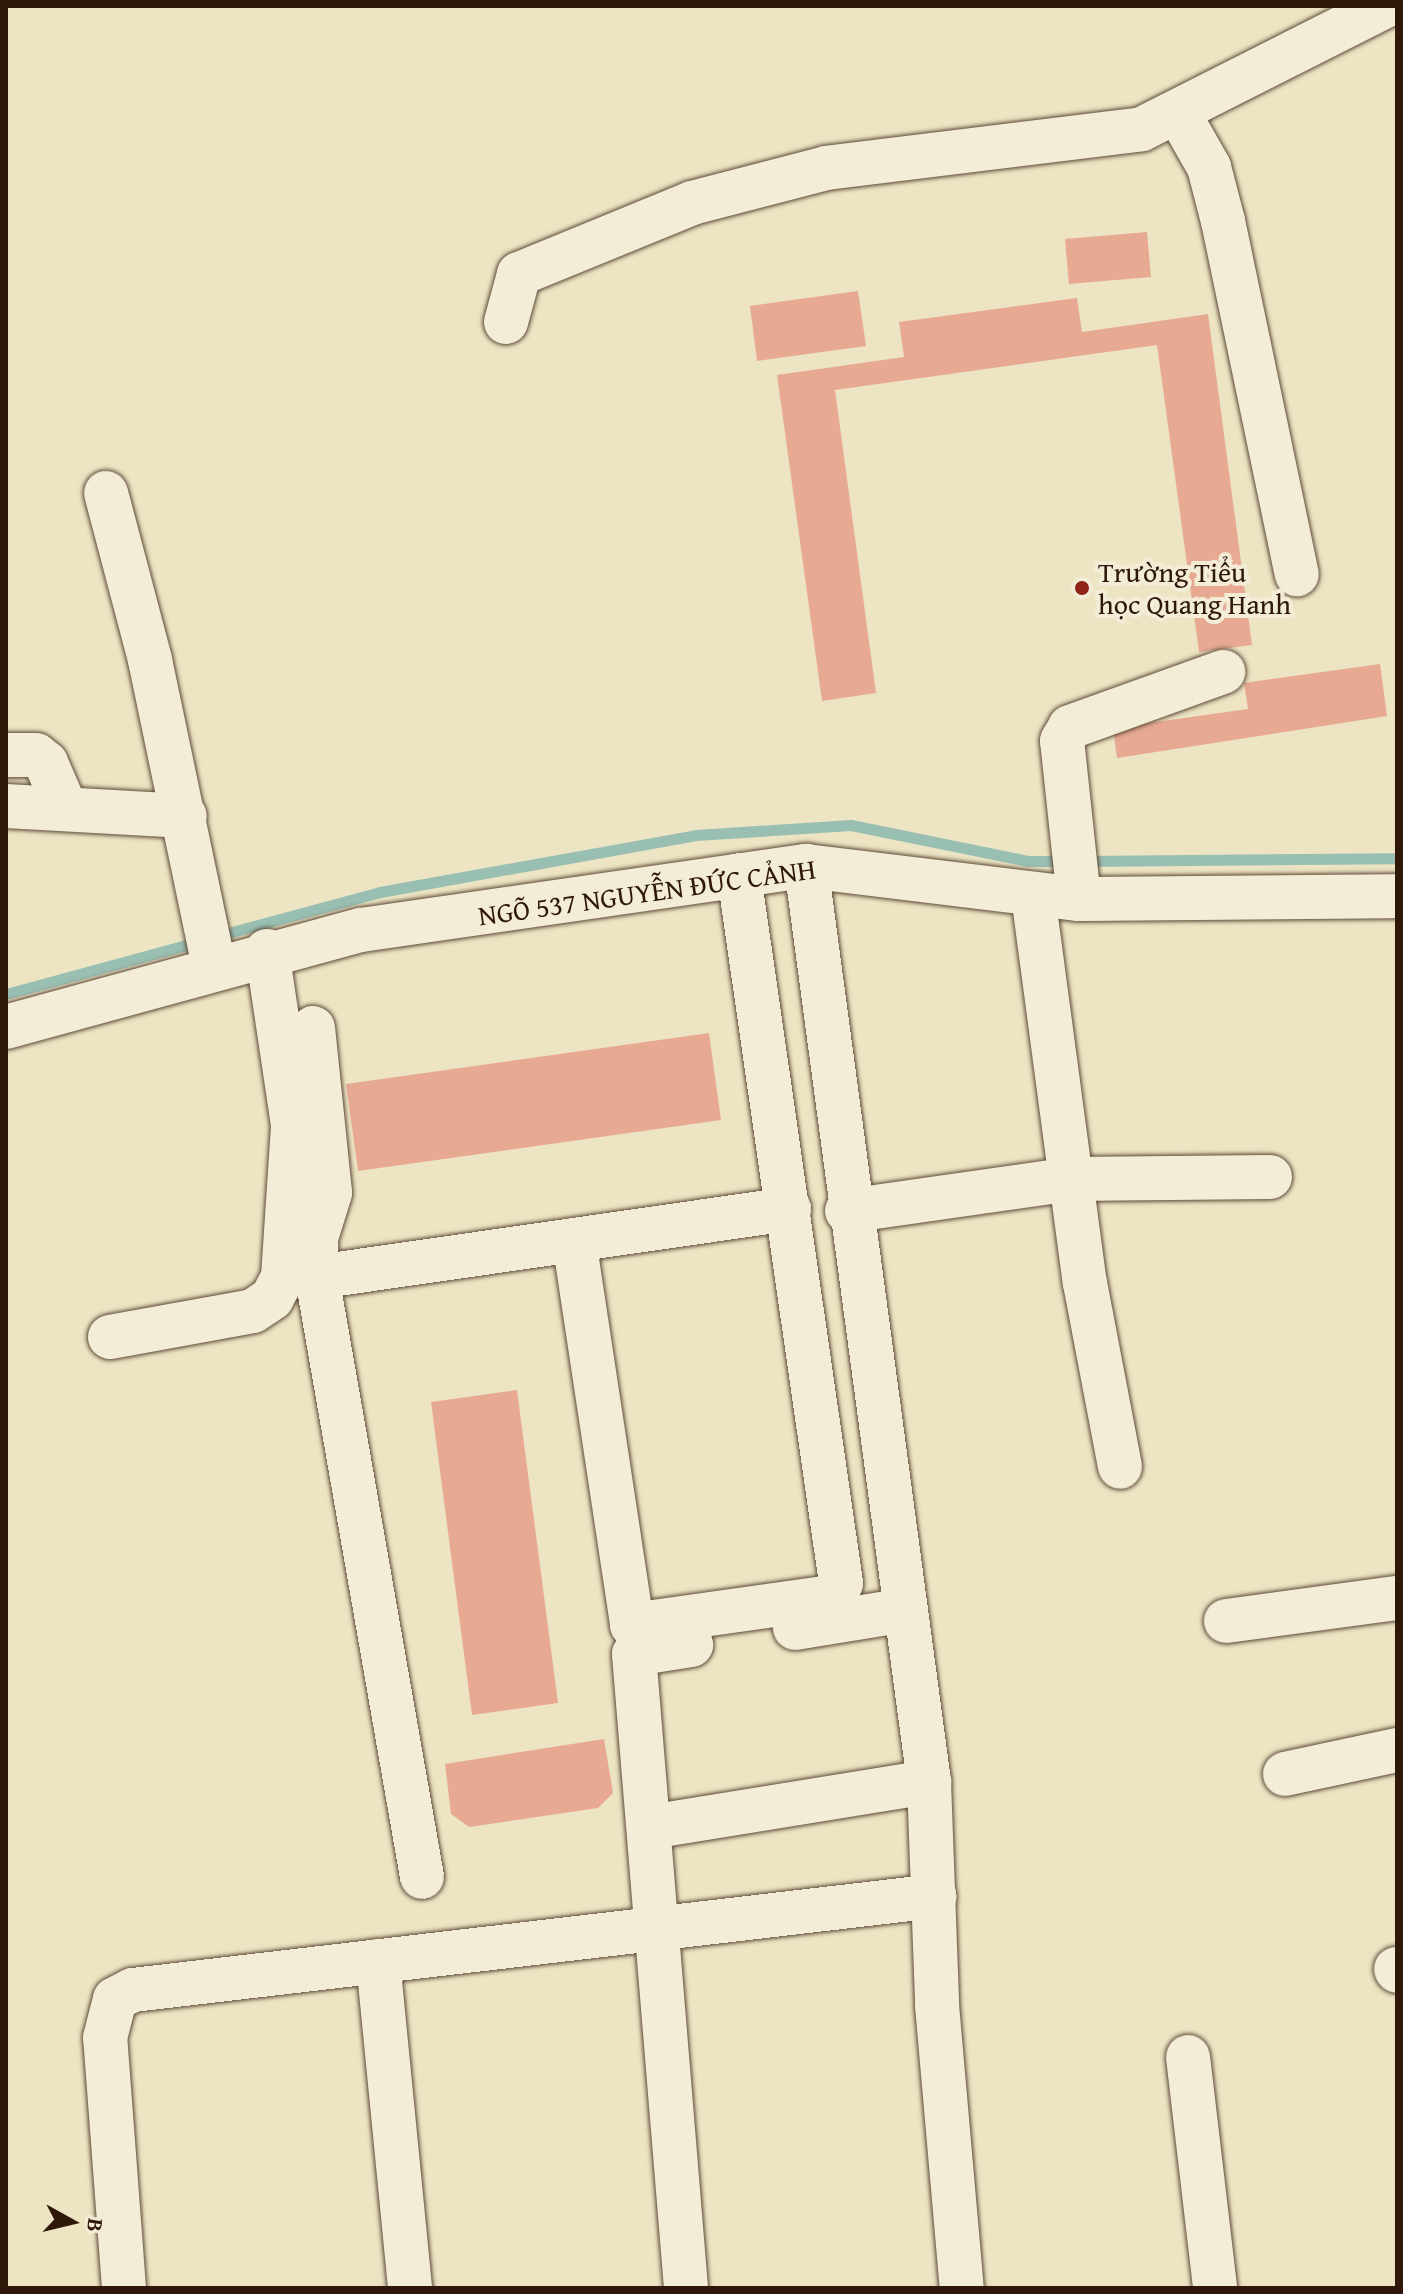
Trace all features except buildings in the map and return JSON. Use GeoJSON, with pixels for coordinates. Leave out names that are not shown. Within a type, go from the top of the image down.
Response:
{"type":"FeatureCollection","features":[{"type":"Feature","properties":{"kind":"street"},"geometry":{"type":"LineString","coordinates":[[506,322],[519,274],[692,203],[826,168],[1062,141],[1180,116],[1385,6]]}},
{"type":"Feature","properties":{"kind":"street"},"geometry":{"type":"LineString","coordinates":[[1180,116],[1209,167],[1223,221],[1297,574]]}},
{"type":"Feature","properties":{"kind":"street"},"geometry":{"type":"LineString","coordinates":[[106,493],[185,816],[210,948]]}},
{"type":"Feature","properties":{"kind":"street"},"geometry":{"type":"LineString","coordinates":[[1076,865],[1062,741],[1070,727],[1223,672]]}},
{"type":"Feature","properties":{"kind":"street"},"geometry":{"type":"LineString","coordinates":[[6,755],[36,755],[46,763],[65,807]]}},
{"type":"Feature","properties":{"kind":"street"},"geometry":{"type":"LineString","coordinates":[[6,806],[185,816]]}},
{"type":"Feature","properties":{"kind":"street","name":"NGÕ 537 NGUYỄN ĐỨC CẢNH"},"geometry":{"type":"LineString","coordinates":[[6,1027],[210,948],[267,951],[361,930],[806,866],[1033,895],[1076,865],[1397,896]]}},
{"type":"Feature","properties":{"kind":"street"},"geometry":{"type":"LineString","coordinates":[[806,866],[847,1211],[929,1782],[937,2005],[962,2288]]}},
{"type":"Feature","properties":{"kind":"street"},"geometry":{"type":"LineString","coordinates":[[574,1240],[636,1628],[839,1590],[789,1209],[739,875]]}},
{"type":"Feature","properties":{"kind":"street"},"geometry":{"type":"LineString","coordinates":[[1033,895],[1072,1179],[1120,1467]]}},
{"type":"Feature","properties":{"kind":"street"},"geometry":{"type":"LineString","coordinates":[[110,1337],[253,1311],[283,1277],[293,1125],[267,951]]}},
{"type":"Feature","properties":{"kind":"street"},"geometry":{"type":"LineString","coordinates":[[313,1028],[330,1193],[316,1238],[317,1277],[422,1877]]}},
{"type":"Feature","properties":{"kind":"street"},"geometry":{"type":"LineString","coordinates":[[847,1211],[1072,1179],[1270,1177]]}},
{"type":"Feature","properties":{"kind":"street"},"geometry":{"type":"LineString","coordinates":[[317,1277],[789,1209]]}},
{"type":"Feature","properties":{"kind":"street"},"geometry":{"type":"LineString","coordinates":[[1226,1621],[1397,1598]]}},
{"type":"Feature","properties":{"kind":"street"},"geometry":{"type":"LineString","coordinates":[[686,2288],[634,1654],[906,1610]]}},
{"type":"Feature","properties":{"kind":"street"},"geometry":{"type":"LineString","coordinates":[[1285,1774],[1397,1750]]}},
{"type":"Feature","properties":{"kind":"street"},"geometry":{"type":"LineString","coordinates":[[650,1827],[929,1782]]}},
{"type":"Feature","properties":{"kind":"street"},"geometry":{"type":"LineString","coordinates":[[124,2288],[105,2038],[115,1999],[133,1990],[935,1896]]}},
{"type":"Feature","properties":{"kind":"street"},"geometry":{"type":"LineString","coordinates":[[378,1961],[410,2288]]}},
{"type":"Feature","properties":{"kind":"street"},"geometry":{"type":"LineString","coordinates":[[1188,2057],[1215,2288]]}},
{"type":"Feature","properties":{"kind":"waterway"},"geometry":{"type":"LineString","coordinates":[[217,936],[380,892],[696,835],[851,825],[1028,861],[1065,861]]}},
{"type":"Feature","properties":{"kind":"waterway"},"geometry":{"type":"LineString","coordinates":[[1082,861],[1397,858]]}},
{"type":"Feature","properties":{"kind":"waterway"},"geometry":{"type":"LineString","coordinates":[[6,994],[201,941]]}},
{"type":"Feature","properties":{"kind":"place","name":"Trường Tiểu học Quang Hanh"},"geometry":{"type":"Point","coordinates":[1082,588]}}]}
